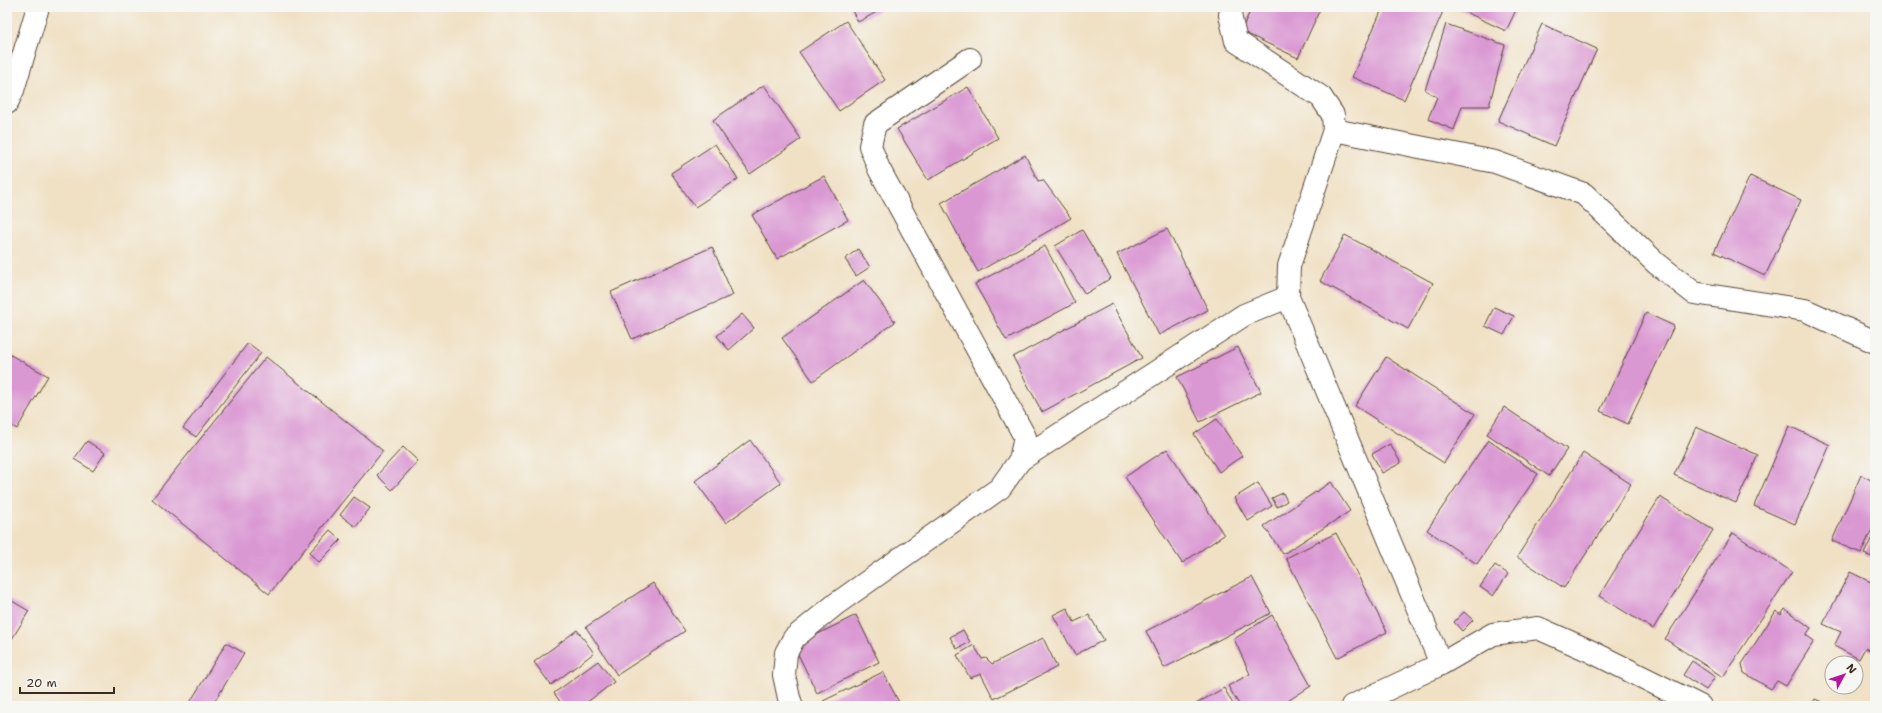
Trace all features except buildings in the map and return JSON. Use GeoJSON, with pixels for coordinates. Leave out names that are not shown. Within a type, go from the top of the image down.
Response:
{"type":"FeatureCollection","features":[{"type":"Feature","properties":{"kind":"street"},"geometry":{"type":"LineString","coordinates":[[9,95],[38,7]]}},
{"type":"Feature","properties":{"kind":"street"},"geometry":{"type":"LineString","coordinates":[[1232,7],[1230,15],[1236,41],[1321,97],[1333,115],[1334,130],[1289,266],[1288,297],[1441,664]]}},
{"type":"Feature","properties":{"kind":"street"},"geometry":{"type":"LineString","coordinates":[[970,59],[875,124],[870,146],[879,169],[1025,437],[1020,460]]}},
{"type":"Feature","properties":{"kind":"street"},"geometry":{"type":"LineString","coordinates":[[1334,130],[1495,162],[1584,194],[1656,263],[1694,293],[1806,310],[1875,342]]}},
{"type":"Feature","properties":{"kind":"street"},"geometry":{"type":"LineString","coordinates":[[792,706],[784,675],[786,653],[794,638],[836,604],[1000,488],[1020,460],[1244,315],[1288,297]]}},
{"type":"Feature","properties":{"kind":"street"},"geometry":{"type":"LineString","coordinates":[[1352,706],[1441,664],[1493,634],[1538,628],[1590,651],[1700,706]]}}]}
